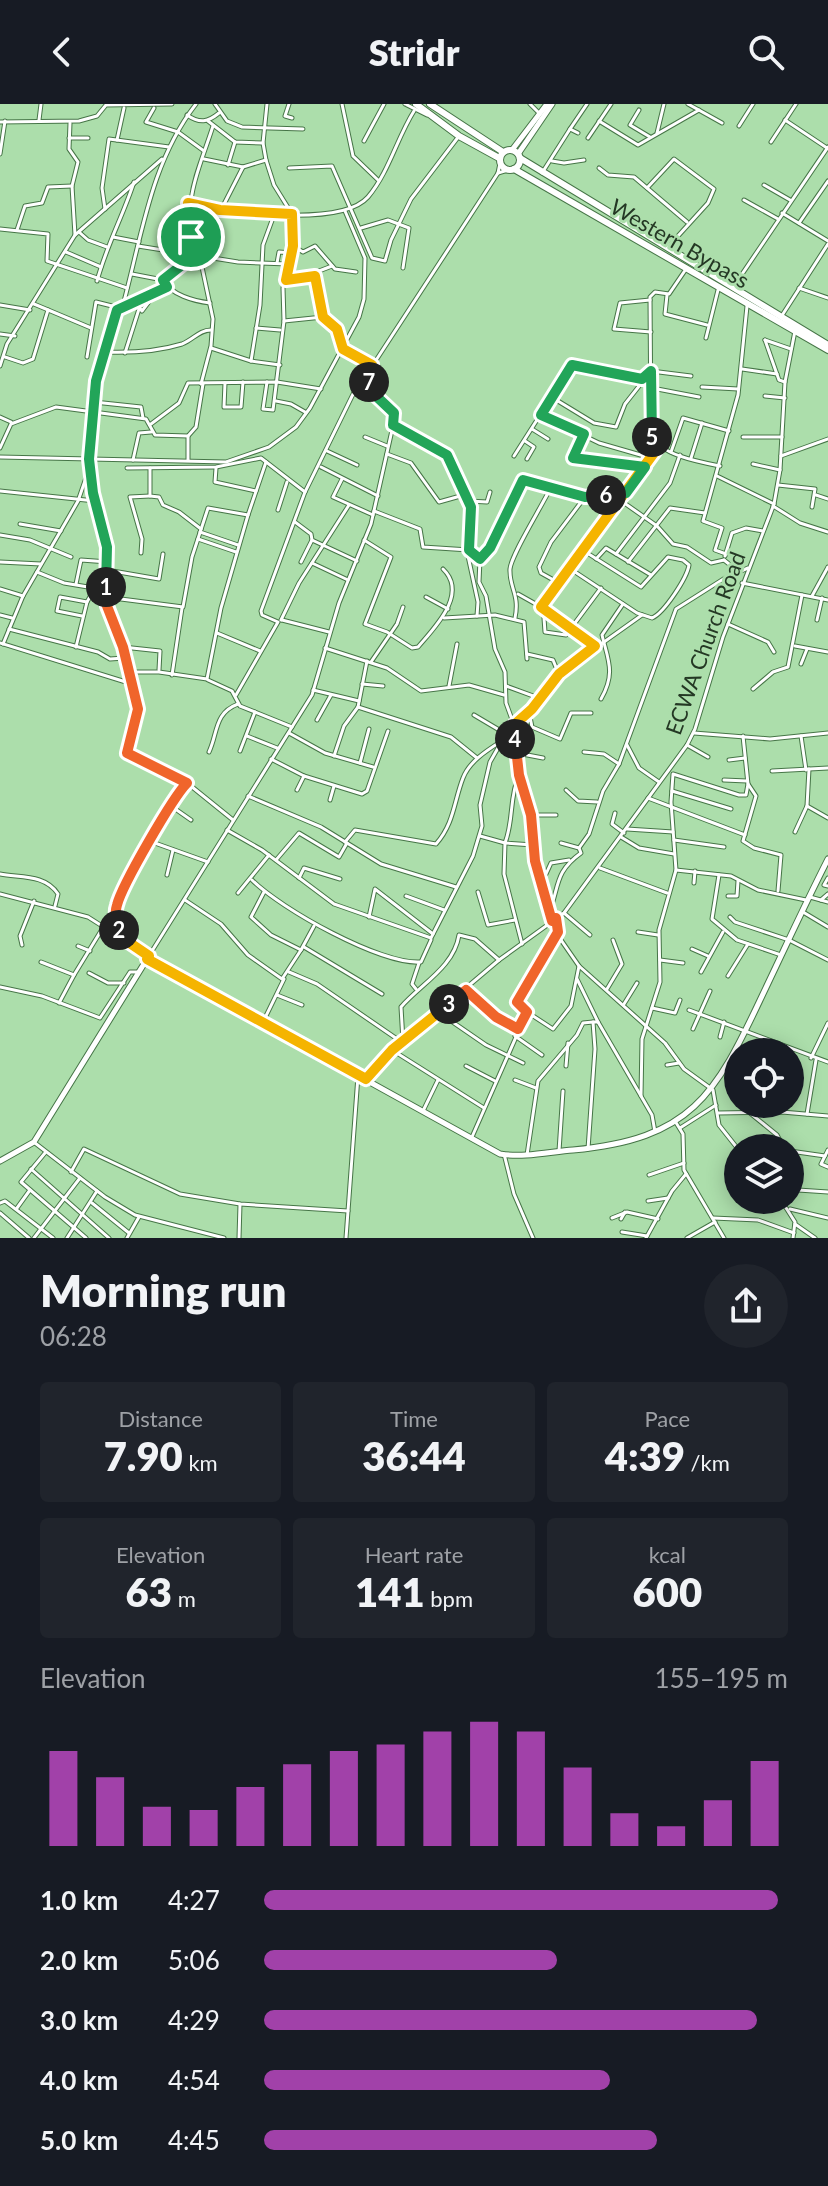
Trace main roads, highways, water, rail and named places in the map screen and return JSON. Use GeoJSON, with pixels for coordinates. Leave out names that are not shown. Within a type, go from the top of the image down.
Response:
{"type":"FeatureCollection","features":[{"type":"Feature","properties":{"kind":"main road"},"geometry":{"type":"LineString","coordinates":[[430,104],[501,157]]}},
{"type":"Feature","properties":{"kind":"main road"},"geometry":{"type":"LineString","coordinates":[[415,107],[459,136],[501,157],[517,154]]}},
{"type":"Feature","properties":{"kind":"main road"},"geometry":{"type":"LineString","coordinates":[[511,170],[517,154]]}},
{"type":"Feature","properties":{"kind":"main road","name":"Western Bypass"},"geometry":{"type":"LineString","coordinates":[[517,154],[542,173],[828,347]]}},
{"type":"Feature","properties":{"kind":"main road","name":"Western Bypass"},"geometry":{"type":"LineString","coordinates":[[501,157],[511,170],[688,267],[749,306],[828,347]]}}]}
